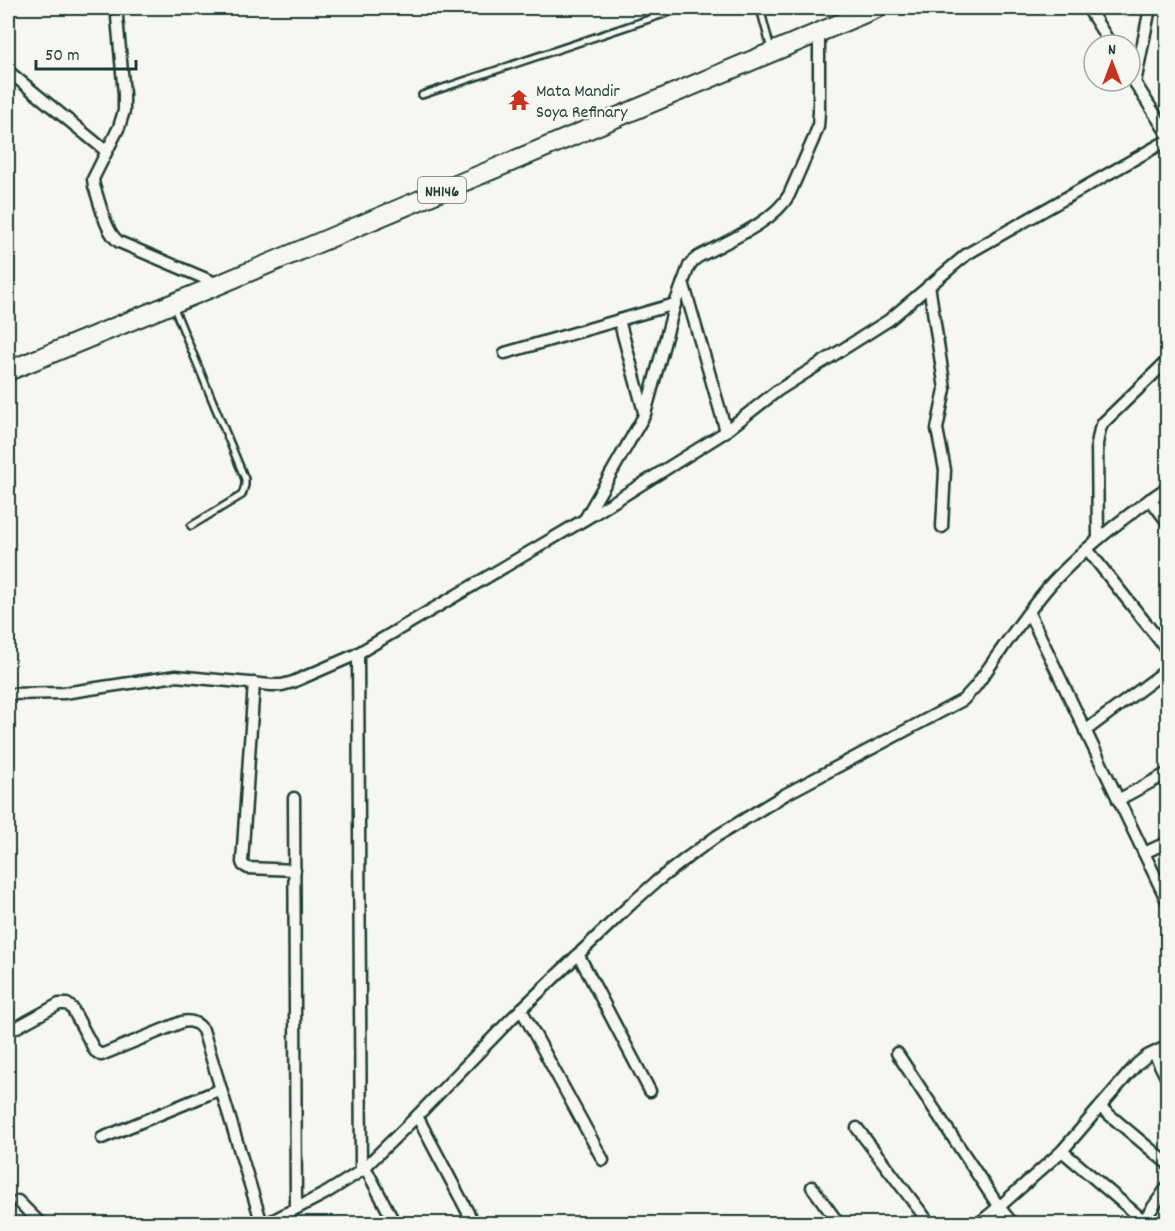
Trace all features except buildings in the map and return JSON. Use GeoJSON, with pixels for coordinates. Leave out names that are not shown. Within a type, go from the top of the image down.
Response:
{"type":"FeatureCollection","features":[{"type":"Feature","properties":{"kind":"highway","name":"NH146"},"geometry":{"type":"LineString","coordinates":[[8,371],[877,8]]}},
{"type":"Feature","properties":{"kind":"street"},"geometry":{"type":"LineString","coordinates":[[118,8],[124,111],[119,127],[93,182],[109,229],[115,240],[218,285]]}},
{"type":"Feature","properties":{"kind":"street"},"geometry":{"type":"LineString","coordinates":[[1088,8],[1104,33]]}},
{"type":"Feature","properties":{"kind":"street"},"geometry":{"type":"LineString","coordinates":[[1142,41],[1150,8]]}},
{"type":"Feature","properties":{"kind":"street"},"geometry":{"type":"LineString","coordinates":[[585,520],[645,414],[675,304],[689,266],[694,259],[764,221],[779,210],[789,195],[818,127],[819,32]]}},
{"type":"Feature","properties":{"kind":"street"},"geometry":{"type":"LineString","coordinates":[[8,71],[106,151]]}},
{"type":"Feature","properties":{"kind":"street"},"geometry":{"type":"LineString","coordinates":[[1142,93],[1167,135]]}},
{"type":"Feature","properties":{"kind":"street"},"geometry":{"type":"LineString","coordinates":[[8,694],[64,693],[171,676],[287,684],[358,654],[585,520],[726,431],[777,391],[889,320],[967,254],[1167,140]]}},
{"type":"Feature","properties":{"kind":"street"},"geometry":{"type":"LineString","coordinates":[[683,282],[726,431]]}},
{"type":"Feature","properties":{"kind":"street"},"geometry":{"type":"LineString","coordinates":[[929,285],[945,385],[937,429],[945,470],[942,527]]}},
{"type":"Feature","properties":{"kind":"street"},"geometry":{"type":"LineString","coordinates":[[505,353],[675,304]]}},
{"type":"Feature","properties":{"kind":"street"},"geometry":{"type":"LineString","coordinates":[[620,320],[645,414]]}},
{"type":"Feature","properties":{"kind":"street"},"geometry":{"type":"LineString","coordinates":[[1098,538],[1097,444],[1100,429],[1109,417],[1167,360]]}},
{"type":"Feature","properties":{"kind":"street"},"geometry":{"type":"LineString","coordinates":[[8,1032],[59,1004],[68,1004],[95,1052],[101,1055],[182,1022],[197,1023],[202,1030],[264,1224],[326,1193],[363,1169],[521,1009],[631,903],[717,836],[786,794],[963,700],[1050,585],[1098,538],[1167,487]]}},
{"type":"Feature","properties":{"kind":"street"},"geometry":{"type":"LineString","coordinates":[[1150,499],[1167,523]]}},
{"type":"Feature","properties":{"kind":"street"},"geometry":{"type":"LineString","coordinates":[[1087,549],[1167,651]]}},
{"type":"Feature","properties":{"kind":"street"},"geometry":{"type":"LineString","coordinates":[[1029,613],[1167,903]]}},
{"type":"Feature","properties":{"kind":"street"},"geometry":{"type":"LineString","coordinates":[[358,654],[363,1169],[395,1224]]}},
{"type":"Feature","properties":{"kind":"street"},"geometry":{"type":"LineString","coordinates":[[1085,731],[1167,669]]}},
{"type":"Feature","properties":{"kind":"street"},"geometry":{"type":"LineString","coordinates":[[254,683],[242,862],[248,868],[294,870]]}},
{"type":"Feature","properties":{"kind":"street"},"geometry":{"type":"LineString","coordinates":[[1118,800],[1167,773]]}},
{"type":"Feature","properties":{"kind":"street"},"geometry":{"type":"LineString","coordinates":[[294,798],[296,1208]]}},
{"type":"Feature","properties":{"kind":"street"},"geometry":{"type":"LineString","coordinates":[[1144,853],[1167,842]]}},
{"type":"Feature","properties":{"kind":"street"},"geometry":{"type":"LineString","coordinates":[[578,954],[650,1091]]}},
{"type":"Feature","properties":{"kind":"street"},"geometry":{"type":"LineString","coordinates":[[521,1009],[603,1160]]}},
{"type":"Feature","properties":{"kind":"street"},"geometry":{"type":"LineString","coordinates":[[978,1224],[1062,1151],[1137,1064],[1167,1046]]}},
{"type":"Feature","properties":{"kind":"street"},"geometry":{"type":"LineString","coordinates":[[897,1053],[999,1207],[1013,1224]]}},
{"type":"Feature","properties":{"kind":"street"},"geometry":{"type":"LineString","coordinates":[[1154,1053],[1167,1081]]}},
{"type":"Feature","properties":{"kind":"street"},"geometry":{"type":"LineString","coordinates":[[102,1138],[221,1089]]}},
{"type":"Feature","properties":{"kind":"street"},"geometry":{"type":"LineString","coordinates":[[1100,1107],[1167,1164]]}},
{"type":"Feature","properties":{"kind":"street"},"geometry":{"type":"LineString","coordinates":[[417,1116],[474,1224]]}},
{"type":"Feature","properties":{"kind":"street"},"geometry":{"type":"LineString","coordinates":[[857,1128],[930,1224]]}},
{"type":"Feature","properties":{"kind":"street"},"geometry":{"type":"LineString","coordinates":[[1062,1151],[1142,1222],[1167,1186]]}},
{"type":"Feature","properties":{"kind":"street"},"geometry":{"type":"LineString","coordinates":[[812,1187],[839,1224]]}},
{"type":"Feature","properties":{"kind":"street"},"geometry":{"type":"LineString","coordinates":[[18,1202],[41,1224]]}},
{"type":"Feature","properties":{"kind":"lane"},"geometry":{"type":"LineString","coordinates":[[422,95],[682,8]]}},
{"type":"Feature","properties":{"kind":"lane"},"geometry":{"type":"LineString","coordinates":[[760,8],[772,52]]}},
{"type":"Feature","properties":{"kind":"lane"},"geometry":{"type":"LineString","coordinates":[[173,303],[245,479],[244,490],[237,499],[191,526]]}},
{"type":"Feature","properties":{"kind":"place","name":"Mata Mandir Soya Refinary"},"geometry":{"type":"Point","coordinates":[519,100]}}]}
